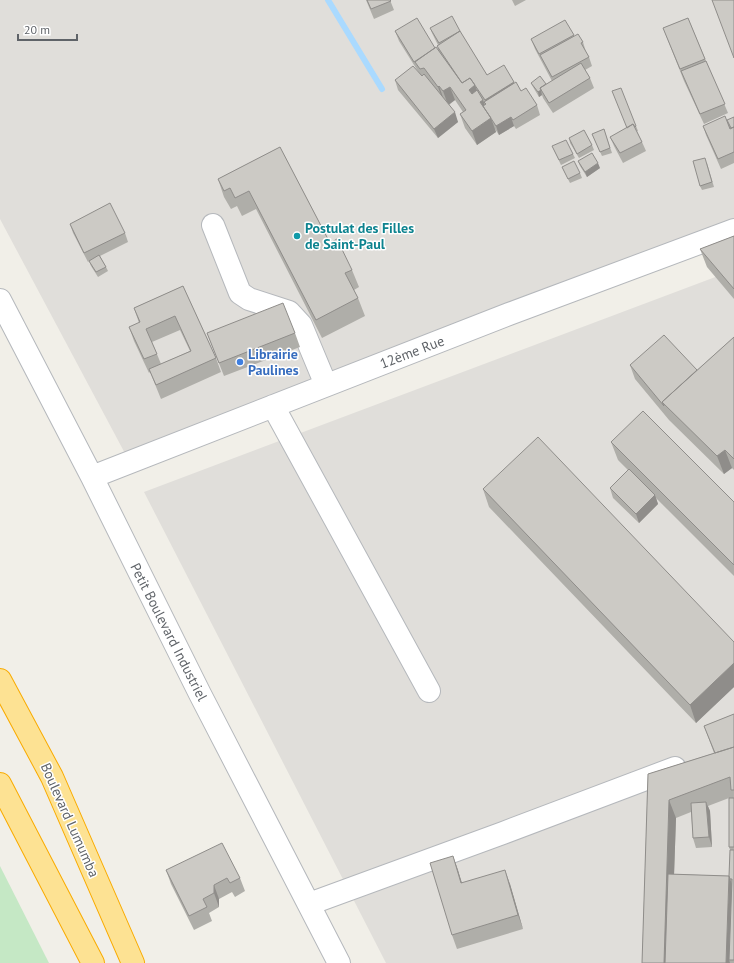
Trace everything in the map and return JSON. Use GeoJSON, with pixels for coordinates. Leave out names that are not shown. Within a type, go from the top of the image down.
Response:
{"type":"FeatureCollection","features":[{"type":"Feature","properties":{"kind":"highway","name":"Boulevard Lumumba"},"geometry":{"type":"LineString","coordinates":[[0,680],[52,777],[133,963]]}},
{"type":"Feature","properties":{"kind":"highway"},"geometry":{"type":"LineString","coordinates":[[2,790],[93,963]]}},
{"type":"Feature","properties":{"kind":"street"},"geometry":{"type":"LineString","coordinates":[[213,226],[240,293],[249,299],[289,312],[301,325],[326,386]]}},
{"type":"Feature","properties":{"kind":"street","name":"12ème Rue"},"geometry":{"type":"LineString","coordinates":[[92,477],[509,314],[734,230]]}},
{"type":"Feature","properties":{"kind":"street","name":"Petit Boulevard Industriel"},"geometry":{"type":"LineString","coordinates":[[0,300],[92,477],[200,694],[339,963]]}},
{"type":"Feature","properties":{"kind":"street"},"geometry":{"type":"LineString","coordinates":[[274,406],[429,691]]}},
{"type":"Feature","properties":{"kind":"street"},"geometry":{"type":"LineString","coordinates":[[309,904],[503,833],[690,762]]}},
{"type":"Feature","properties":{"kind":"shaded area"},"geometry":{"type":"Polygon","coordinates":[[[0,0],[734,0],[734,222],[128,459],[0,219],[0,0]]]}},
{"type":"Feature","properties":{"kind":"shaded area"},"geometry":{"type":"Polygon","coordinates":[[[734,270],[734,963],[386,963],[144,492],[734,270]]]}},
{"type":"Feature","properties":{"kind":"green space"},"geometry":{"type":"Polygon","coordinates":[[[0,866],[49,963],[0,963],[0,866]]]}},
{"type":"Feature","properties":{"kind":"building"},"geometry":{"type":"Polygon","coordinates":[[[367,0],[390,0],[391,1],[371,9],[367,0]]]}},
{"type":"Feature","properties":{"kind":"building"},"geometry":{"type":"Polygon","coordinates":[[[712,0],[734,0],[734,58],[712,0]]]}},
{"type":"Feature","properties":{"kind":"building"},"geometry":{"type":"Polygon","coordinates":[[[452,16],[460,31],[439,43],[430,28],[452,16]]]}},
{"type":"Feature","properties":{"kind":"building"},"geometry":{"type":"Polygon","coordinates":[[[417,18],[435,48],[414,62],[395,31],[417,18]]]}},
{"type":"Feature","properties":{"kind":"building"},"geometry":{"type":"Polygon","coordinates":[[[688,18],[705,59],[680,69],[663,28],[688,18]]]}},
{"type":"Feature","properties":{"kind":"building"},"geometry":{"type":"Polygon","coordinates":[[[565,20],[574,35],[539,54],[531,39],[565,20]]]}},
{"type":"Feature","properties":{"kind":"building"},"geometry":{"type":"Polygon","coordinates":[[[460,31],[487,75],[504,65],[514,82],[485,100],[470,78],[462,83],[437,46],[460,31]]]}},
{"type":"Feature","properties":{"kind":"building"},"geometry":{"type":"Polygon","coordinates":[[[578,34],[589,57],[552,77],[540,55],[578,34]]]}},
{"type":"Feature","properties":{"kind":"building"},"geometry":{"type":"Polygon","coordinates":[[[436,47],[462,83],[470,78],[475,85],[469,90],[472,94],[477,90],[483,100],[480,102],[491,118],[472,131],[460,114],[466,110],[450,87],[443,91],[439,86],[438,87],[424,68],[420,69],[415,62],[436,47]]]}},
{"type":"Feature","properties":{"kind":"building"},"geometry":{"type":"Polygon","coordinates":[[[706,61],[725,104],[700,114],[681,71],[706,61]]]}},
{"type":"Feature","properties":{"kind":"building"},"geometry":{"type":"Polygon","coordinates":[[[581,63],[590,78],[549,103],[540,88],[581,63]]]}},
{"type":"Feature","properties":{"kind":"building"},"geometry":{"type":"Polygon","coordinates":[[[413,66],[422,76],[424,74],[455,112],[434,129],[395,80],[413,66]]]}},
{"type":"Feature","properties":{"kind":"building"},"geometry":{"type":"Polygon","coordinates":[[[540,76],[546,84],[540,88],[541,90],[538,92],[531,83],[540,76]]]}},
{"type":"Feature","properties":{"kind":"building"},"geometry":{"type":"Polygon","coordinates":[[[516,82],[521,91],[526,88],[537,105],[513,120],[511,117],[496,126],[483,106],[486,104],[484,102],[516,82]]]}},
{"type":"Feature","properties":{"kind":"building"},"geometry":{"type":"Polygon","coordinates":[[[621,88],[636,126],[635,127],[633,124],[627,128],[612,91],[621,88]]]}},
{"type":"Feature","properties":{"kind":"building"},"geometry":{"type":"Polygon","coordinates":[[[725,116],[730,129],[734,127],[734,152],[718,159],[703,126],[725,116]]]}},
{"type":"Feature","properties":{"kind":"building"},"geometry":{"type":"Polygon","coordinates":[[[734,117],[734,127],[731,128],[727,120],[734,117]]]}},
{"type":"Feature","properties":{"kind":"building"},"geometry":{"type":"Polygon","coordinates":[[[633,124],[642,142],[620,153],[610,137],[633,124]]]}},
{"type":"Feature","properties":{"kind":"building"},"geometry":{"type":"Polygon","coordinates":[[[604,129],[610,148],[600,152],[592,134],[604,129]]]}},
{"type":"Feature","properties":{"kind":"building"},"geometry":{"type":"Polygon","coordinates":[[[584,130],[592,145],[577,154],[569,138],[584,130]]]}},
{"type":"Feature","properties":{"kind":"building"},"geometry":{"type":"Polygon","coordinates":[[[566,140],[573,154],[559,160],[552,146],[566,140]]]}},
{"type":"Feature","properties":{"kind":"building","name":"Postulat des Filles de Saint-Paul"},"geometry":{"type":"Polygon","coordinates":[[[280,147],[330,243],[337,239],[352,270],[345,273],[358,298],[316,320],[249,191],[235,198],[230,188],[224,191],[218,179],[280,147]]]}},
{"type":"Feature","properties":{"kind":"building"},"geometry":{"type":"Polygon","coordinates":[[[592,153],[598,163],[585,172],[578,161],[592,153]]]}},
{"type":"Feature","properties":{"kind":"building"},"geometry":{"type":"Polygon","coordinates":[[[705,158],[712,182],[700,186],[693,161],[705,158]]]}},
{"type":"Feature","properties":{"kind":"building"},"geometry":{"type":"Polygon","coordinates":[[[574,161],[580,173],[568,179],[562,167],[574,161]]]}},
{"type":"Feature","properties":{"kind":"building"},"geometry":{"type":"Polygon","coordinates":[[[110,203],[125,233],[84,253],[70,224],[110,203]]]}},
{"type":"Feature","properties":{"kind":"building"},"geometry":{"type":"Polygon","coordinates":[[[734,236],[734,289],[700,249],[734,236]]]}},
{"type":"Feature","properties":{"kind":"building"},"geometry":{"type":"Polygon","coordinates":[[[99,255],[106,267],[96,272],[89,261],[99,255]]]}},
{"type":"Feature","properties":{"kind":"building"},"geometry":{"type":"Polygon","coordinates":[[[183,286],[216,358],[156,385],[149,369],[191,351],[175,316],[146,329],[157,354],[144,359],[129,327],[140,322],[134,308],[183,286]]]}},
{"type":"Feature","properties":{"kind":"building"},"geometry":{"type":"Polygon","coordinates":[[[283,303],[295,333],[219,363],[207,333],[283,303]]]}},
{"type":"Feature","properties":{"kind":"building"},"geometry":{"type":"Polygon","coordinates":[[[664,335],[697,370],[662,402],[664,406],[630,365],[664,335]]]}},
{"type":"Feature","properties":{"kind":"building"},"geometry":{"type":"Polygon","coordinates":[[[734,337],[734,459],[725,450],[717,456],[662,402],[734,337]]]}},
{"type":"Feature","properties":{"kind":"building"},"geometry":{"type":"Polygon","coordinates":[[[643,411],[734,502],[734,565],[611,442],[643,411]]]}},
{"type":"Feature","properties":{"kind":"building"},"geometry":{"type":"Polygon","coordinates":[[[538,437],[734,642],[734,663],[690,705],[483,489],[538,437]]]}},
{"type":"Feature","properties":{"kind":"building"},"geometry":{"type":"Polygon","coordinates":[[[629,469],[655,495],[636,514],[610,488],[629,469]]]}},
{"type":"Feature","properties":{"kind":"building"},"geometry":{"type":"Polygon","coordinates":[[[734,714],[734,747],[715,753],[704,726],[734,714]]]}},
{"type":"Feature","properties":{"kind":"building"},"geometry":{"type":"Polygon","coordinates":[[[734,747],[734,790],[731,790],[730,777],[669,800],[664,963],[642,963],[648,774],[734,747]]]}},
{"type":"Feature","properties":{"kind":"building"},"geometry":{"type":"Polygon","coordinates":[[[729,798],[734,798],[734,847],[729,847],[729,798]]]}},
{"type":"Feature","properties":{"kind":"building"},"geometry":{"type":"Polygon","coordinates":[[[706,802],[709,837],[693,838],[691,803],[706,802]]]}},
{"type":"Feature","properties":{"kind":"building"},"geometry":{"type":"Polygon","coordinates":[[[222,843],[240,878],[230,883],[227,878],[214,885],[214,893],[203,899],[207,907],[189,916],[166,870],[222,843]]]}},
{"type":"Feature","properties":{"kind":"building"},"geometry":{"type":"Polygon","coordinates":[[[730,850],[734,850],[734,960],[729,960],[732,879],[730,879],[729,876],[730,850]]]}},
{"type":"Feature","properties":{"kind":"building"},"geometry":{"type":"Polygon","coordinates":[[[453,856],[461,883],[505,870],[518,915],[452,935],[430,863],[453,856]]]}},
{"type":"Feature","properties":{"kind":"building"},"geometry":{"type":"Polygon","coordinates":[[[668,874],[729,876],[726,963],[665,963],[668,874]]]}},
{"type":"Feature","properties":{"kind":"waterway"},"geometry":{"type":"LineString","coordinates":[[328,0],[382,89]]}},
{"type":"Feature","properties":{"kind":"place","name":"Postulat des Filles de Saint-Paul"},"geometry":{"type":"Point","coordinates":[297,236]}},
{"type":"Feature","properties":{"kind":"place","name":"Librairie Paulines"},"geometry":{"type":"Point","coordinates":[240,362]}}]}
